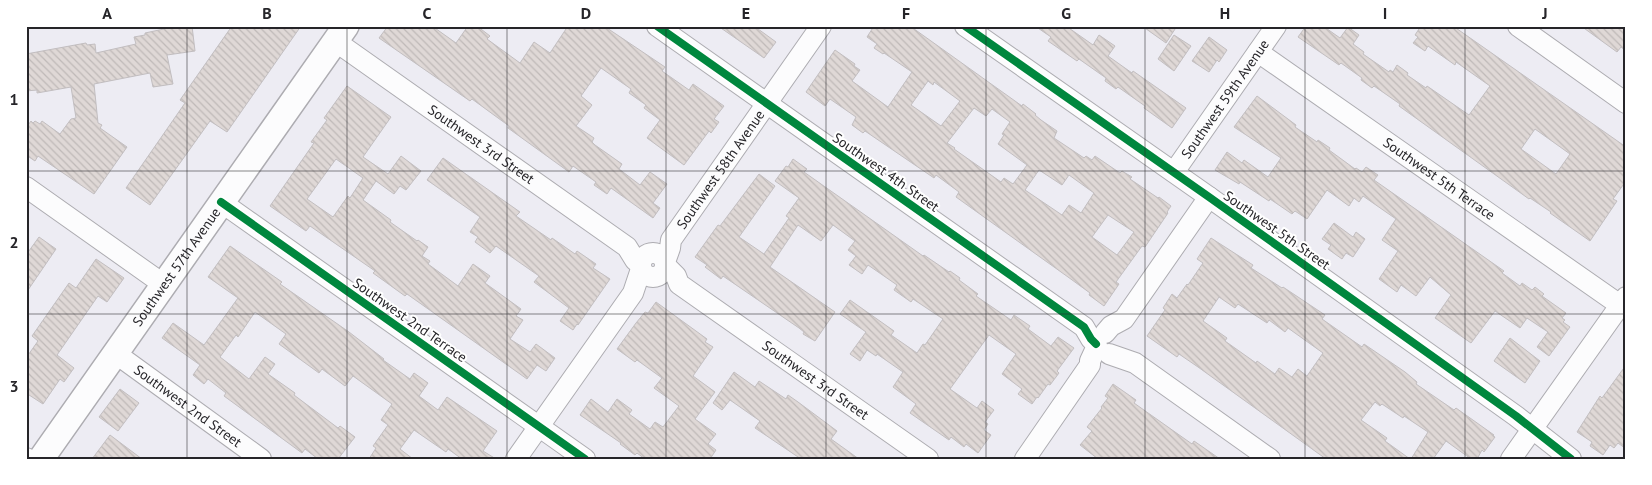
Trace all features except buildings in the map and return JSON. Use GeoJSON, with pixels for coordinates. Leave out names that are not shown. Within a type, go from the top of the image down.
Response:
{"type":"FeatureCollection","features":[{"type":"Feature","properties":{"kind":"main road","name":"Southwest 57th Avenue"},"geometry":{"type":"LineString","coordinates":[[41,459],[340,34]]}},
{"type":"Feature","properties":{"kind":"street","name":"Southwest 4th Street"},"geometry":{"type":"LineString","coordinates":[[657,26],[1084,327],[1090,339],[1107,343],[1270,459]]}},
{"type":"Feature","properties":{"kind":"street","name":"Southwest 58th Avenue"},"geometry":{"type":"LineString","coordinates":[[516,459],[633,292],[640,289],[652,265],[658,246],[671,240],[821,26]]}},
{"type":"Feature","properties":{"kind":"street","name":"Southwest 5th Street"},"geometry":{"type":"LineString","coordinates":[[966,26],[1516,416],[1571,459]]}},
{"type":"Feature","properties":{"kind":"street"},"geometry":{"type":"LineString","coordinates":[[1518,26],[1626,103]]}},
{"type":"Feature","properties":{"kind":"street","name":"Southwest 3rd Street"},"geometry":{"type":"LineString","coordinates":[[340,34],[627,247],[635,260],[652,265],[676,276],[679,284],[928,459]]}},
{"type":"Feature","properties":{"kind":"street","name":"Southwest 59th Avenue"},"geometry":{"type":"LineString","coordinates":[[1174,172],[1265,35]]}},
{"type":"Feature","properties":{"kind":"street","name":"Southwest 5th Terrace"},"geometry":{"type":"LineString","coordinates":[[1265,35],[1623,301]]}},
{"type":"Feature","properties":{"kind":"street"},"geometry":{"type":"LineString","coordinates":[[26,187],[164,284]]}},
{"type":"Feature","properties":{"kind":"street"},"geometry":{"type":"LineString","coordinates":[[1025,459],[1090,366],[1096,365],[1107,343],[1112,326],[1124,319],[1210,198]]}},
{"type":"Feature","properties":{"kind":"street","name":"Southwest 2nd Terrace"},"geometry":{"type":"LineString","coordinates":[[221,202],[585,459]]}},
{"type":"Feature","properties":{"kind":"street"},"geometry":{"type":"LineString","coordinates":[[1511,459],[1623,301]]}},
{"type":"Feature","properties":{"kind":"street","name":"Southwest 2nd Street"},"geometry":{"type":"LineString","coordinates":[[115,353],[261,459]]}},
{"type":"Feature","properties":{"kind":"cycle path"},"geometry":{"type":"LineString","coordinates":[[657,26],[1084,327],[1096,344]]}},
{"type":"Feature","properties":{"kind":"cycle path"},"geometry":{"type":"LineString","coordinates":[[965,26],[1516,416],[1571,459]]}},
{"type":"Feature","properties":{"kind":"cycle path"},"geometry":{"type":"LineString","coordinates":[[221,202],[585,459]]}}]}
